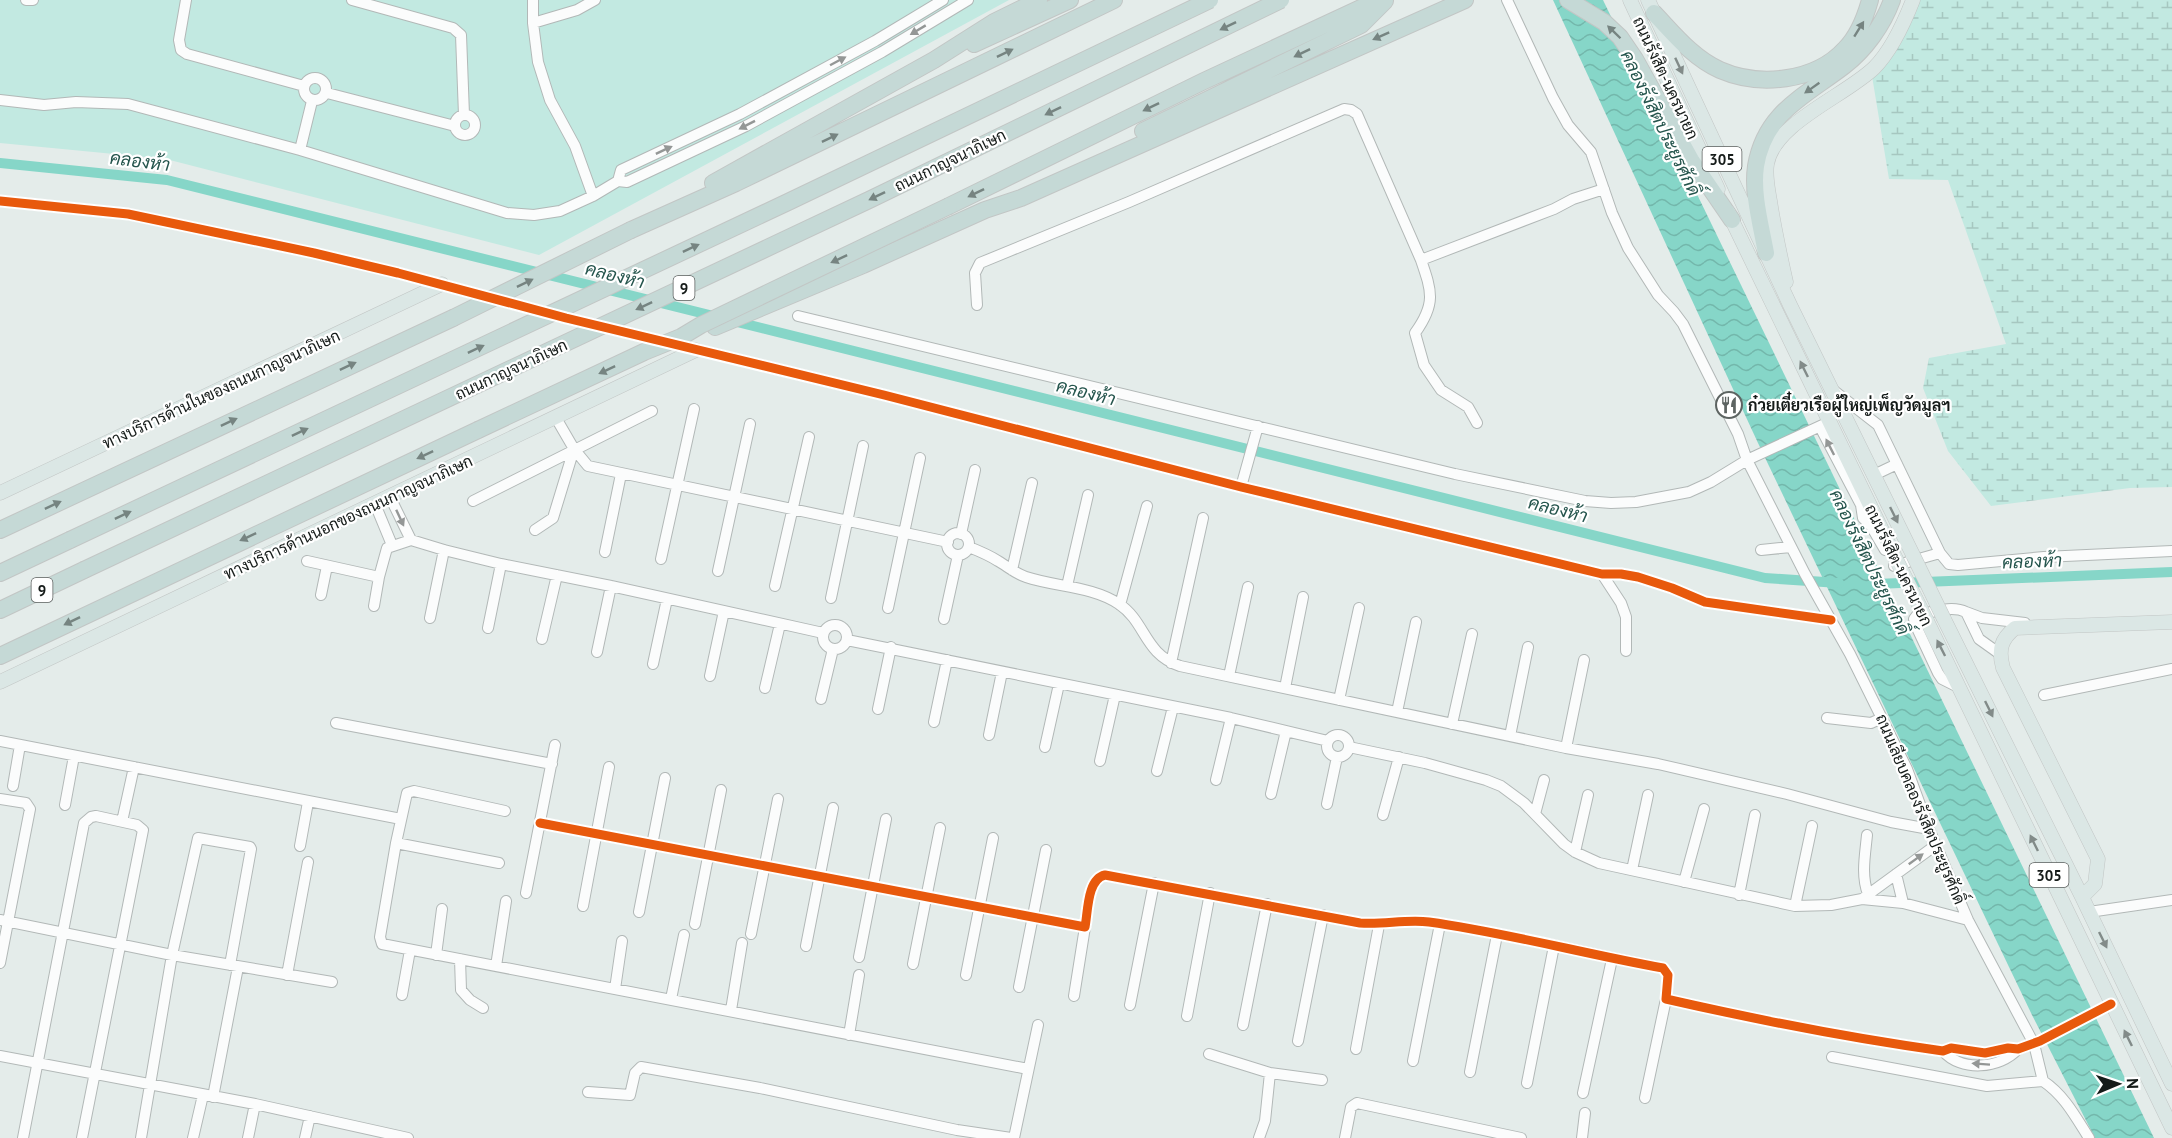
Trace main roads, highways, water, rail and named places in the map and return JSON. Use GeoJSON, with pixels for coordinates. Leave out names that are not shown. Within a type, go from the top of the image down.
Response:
{"type":"FeatureCollection","features":[{"type":"Feature","properties":{"kind":"highway"},"geometry":{"type":"LineString","coordinates":[[774,157],[993,22],[1039,0]]}},
{"type":"Feature","properties":{"kind":"highway"},"geometry":{"type":"LineString","coordinates":[[934,60],[997,35],[1070,0]]}},
{"type":"Feature","properties":{"kind":"highway"},"geometry":{"type":"LineString","coordinates":[[0,530],[483,304],[632,230],[656,213],[1114,0]]}},
{"type":"Feature","properties":{"kind":"highway","name":"ถนนกาญจนาภิเษก"},"geometry":{"type":"LineString","coordinates":[[0,573],[788,202],[1210,0]]}},
{"type":"Feature","properties":{"kind":"highway","name":"ถนนกาญจนาภิเษก"},"geometry":{"type":"LineString","coordinates":[[0,610],[869,200],[1281,0]]}},
{"type":"Feature","properties":{"kind":"highway"},"geometry":{"type":"LineString","coordinates":[[0,656],[644,352],[681,337],[701,325],[1204,81],[1378,0]]}},
{"type":"Feature","properties":{"kind":"highway"},"geometry":{"type":"LineString","coordinates":[[681,337],[699,333],[863,265],[985,210],[1003,199],[1361,25],[1386,0]]}},
{"type":"Feature","properties":{"kind":"highway"},"geometry":{"type":"LineString","coordinates":[[985,210],[1005,205],[1038,191],[1465,0]]}},
{"type":"Feature","properties":{"kind":"highway"},"geometry":{"type":"LineString","coordinates":[[1568,0],[1604,22],[1620,37],[1635,59],[1703,179],[1732,220]]}},
{"type":"Feature","properties":{"kind":"highway"},"geometry":{"type":"LineString","coordinates":[[1651,6],[1687,48],[1704,61],[1720,70],[1742,77],[1767,81],[1809,73],[1835,59],[1847,48],[1864,21],[1870,0]]}},
{"type":"Feature","properties":{"kind":"highway"},"geometry":{"type":"LineString","coordinates":[[1766,253],[1755,184],[1756,167],[1765,137],[1782,112],[1846,65],[1871,39],[1892,0]]}},
{"type":"Feature","properties":{"kind":"main road","name":"ถนนรังสิต-นครนายก"},"geometry":{"type":"LineString","coordinates":[[1630,0],[1732,220],[1822,426],[1896,558],[1960,688],[2107,1007],[2172,1128]]}},
{"type":"Feature","properties":{"kind":"main road"},"geometry":{"type":"LineString","coordinates":[[1790,305],[1773,222],[1767,164],[1776,143],[1787,130],[1857,82],[1876,66],[1892,45],[1913,0]]}},
{"type":"Feature","properties":{"kind":"main road","name":"ถนนรังสิต-นครนายก"},"geometry":{"type":"LineString","coordinates":[[1651,6],[1790,305],[2172,1084]]}},
{"type":"Feature","properties":{"kind":"main road","name":"ทางบริการด้านในของถนนกาญจนาภิเษก"},"geometry":{"type":"LineString","coordinates":[[0,493],[442,284]]}},
{"type":"Feature","properties":{"kind":"main road","name":"ทางบริการด้านนอกของถนนกาญจนาภิเษก"},"geometry":{"type":"LineString","coordinates":[[0,682],[696,350]]}},
{"type":"Feature","properties":{"kind":"main road"},"geometry":{"type":"LineString","coordinates":[[2082,897],[2095,884],[2098,859],[2003,668],[2001,654],[2003,639],[2015,628],[2172,622]]}},
{"type":"Feature","properties":{"kind":"water","name":"คลองรังสิตประยูรศักดิ์"},"geometry":{"type":"Polygon","coordinates":[[[1553,0],[1603,0],[2154,1138],[2095,1138],[2032,1015],[1758,443],[1553,0]]]}},
{"type":"Feature","properties":{"kind":"waterway","name":"คลองห้า"},"geometry":{"type":"LineString","coordinates":[[0,163],[167,180],[1765,578],[1839,583]]}},
{"type":"Feature","properties":{"kind":"waterway","name":"คลองห้า"},"geometry":{"type":"LineString","coordinates":[[1876,584],[2172,572]]}},
{"type":"Feature","properties":{"kind":"place","name":"ก๋วยเตี๋ยวเรือผู้ใหญ่เพ็ญวัดมูลฯ"},"geometry":{"type":"Point","coordinates":[1729,405]}}]}
